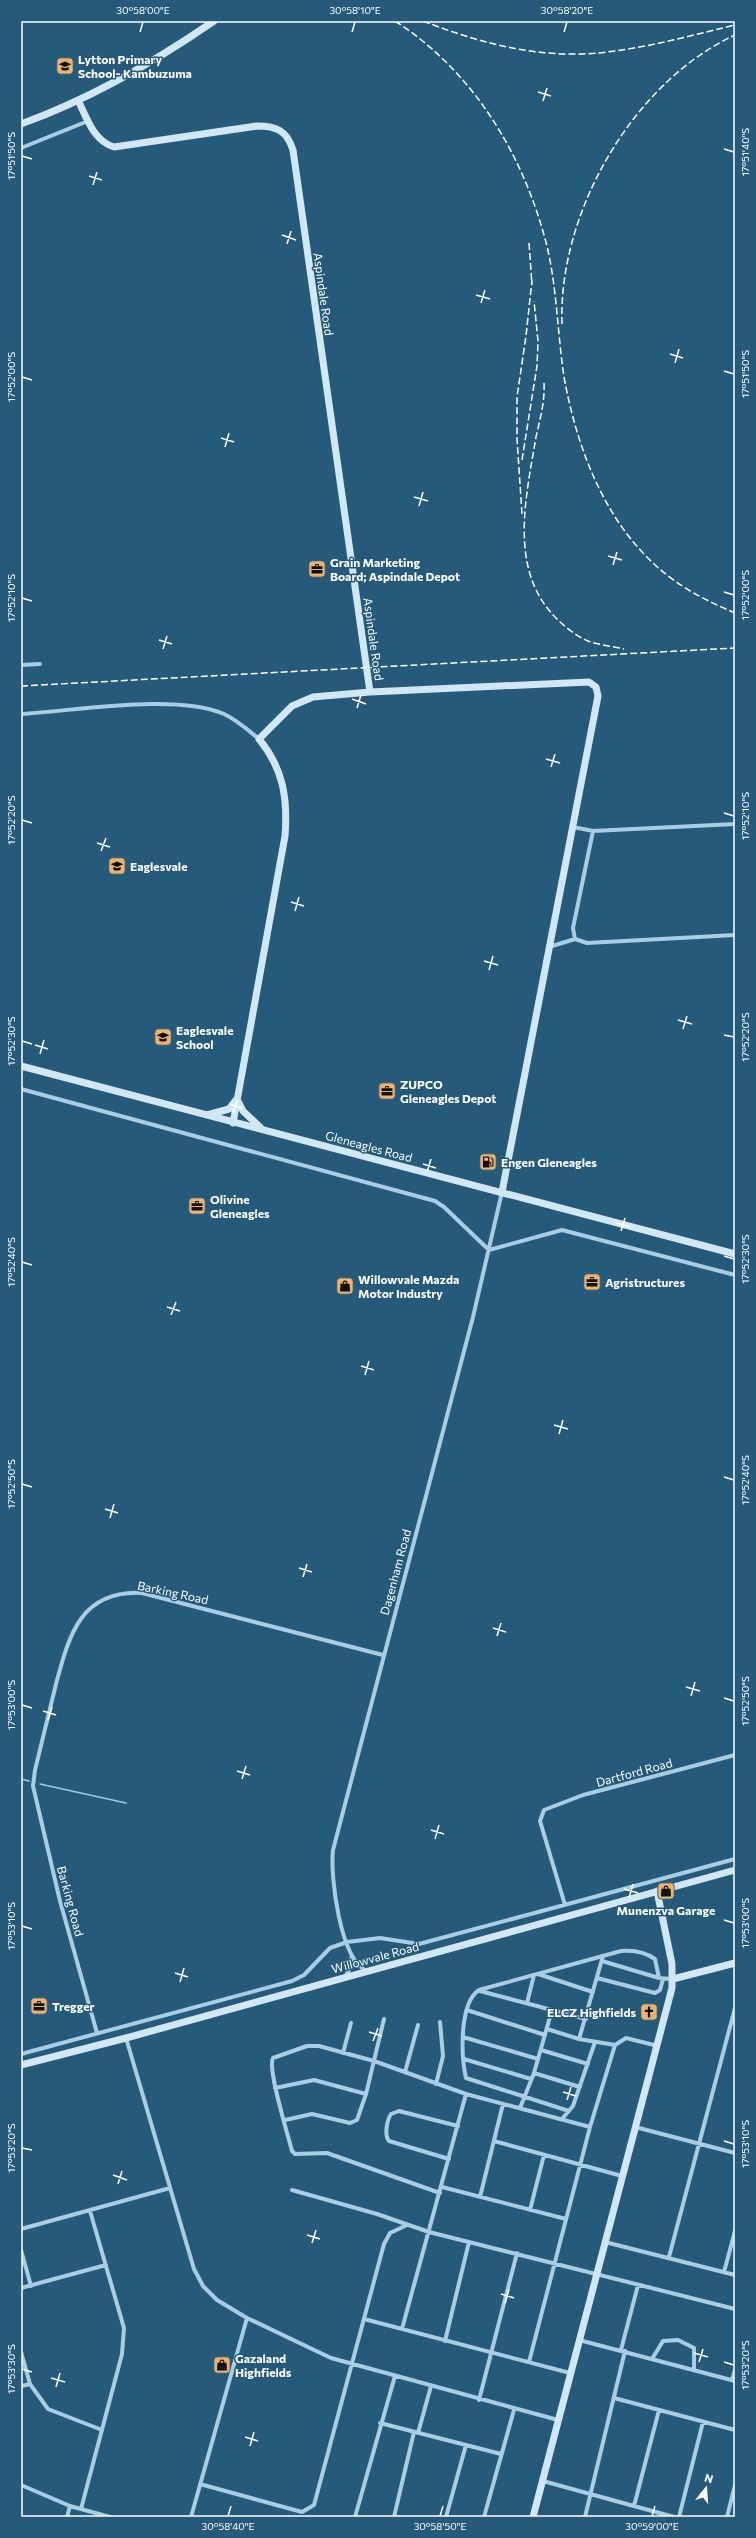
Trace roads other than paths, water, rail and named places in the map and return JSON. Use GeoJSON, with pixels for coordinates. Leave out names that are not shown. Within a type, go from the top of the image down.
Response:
{"type":"FeatureCollection","features":[{"type":"Feature","properties":{"kind":"street"},"geometry":{"type":"LineString","coordinates":[[21,124],[79,102],[137,70],[214,21]]}},
{"type":"Feature","properties":{"kind":"street","name":"Aspindale Road"},"geometry":{"type":"LineString","coordinates":[[79,102],[100,141],[114,147],[257,126],[271,126],[281,130],[289,138],[293,150],[370,692]]}},
{"type":"Feature","properties":{"kind":"street"},"geometry":{"type":"LineString","coordinates":[[21,148],[88,120]]}},
{"type":"Feature","properties":{"kind":"street"},"geometry":{"type":"LineString","coordinates":[[21,665],[40,664]]}},
{"type":"Feature","properties":{"kind":"street"},"geometry":{"type":"LineString","coordinates":[[259,739],[292,706],[302,700],[324,696],[370,692],[584,681],[594,685],[598,696],[548,947],[502,1192]]}},
{"type":"Feature","properties":{"kind":"street"},"geometry":{"type":"LineString","coordinates":[[21,714],[95,708],[191,706],[223,714],[259,739],[273,758],[282,777],[286,816],[233,1123]]}},
{"type":"Feature","properties":{"kind":"street"},"geometry":{"type":"LineString","coordinates":[[573,827],[593,831],[735,824]]}},
{"type":"Feature","properties":{"kind":"street"},"geometry":{"type":"LineString","coordinates":[[575,940],[573,928],[593,831]]}},
{"type":"Feature","properties":{"kind":"street"},"geometry":{"type":"LineString","coordinates":[[548,947],[575,940],[588,943],[735,935]]}},
{"type":"Feature","properties":{"kind":"street","name":"Gleneagles Road"},"geometry":{"type":"LineString","coordinates":[[21,1066],[735,1254]]}},
{"type":"Feature","properties":{"kind":"street"},"geometry":{"type":"LineString","coordinates":[[21,1089],[435,1202],[444,1207],[489,1250],[546,1233],[567,1231],[735,1275]]}},
{"type":"Feature","properties":{"kind":"street"},"geometry":{"type":"LineString","coordinates":[[205,1115],[228,1109],[237,1098]]}},
{"type":"Feature","properties":{"kind":"street"},"geometry":{"type":"LineString","coordinates":[[237,1098],[244,1112],[264,1130]]}},
{"type":"Feature","properties":{"kind":"street","name":"Dagenham Road"},"geometry":{"type":"LineString","coordinates":[[352,1957],[332,1878],[333,1850],[489,1250],[502,1192]]}},
{"type":"Feature","properties":{"kind":"street","name":"Barking Road"},"geometry":{"type":"LineString","coordinates":[[97,2034],[60,1901],[34,1786],[35,1770],[69,1638],[83,1615],[93,1606],[113,1597],[128,1592],[142,1593],[383,1655]]}},
{"type":"Feature","properties":{"kind":"street","name":"Dartford Road"},"geometry":{"type":"LineString","coordinates":[[565,1905],[540,1821],[542,1813],[549,1807],[583,1796],[735,1755]]}},
{"type":"Feature","properties":{"kind":"street"},"geometry":{"type":"LineString","coordinates":[[21,2054],[292,1981],[304,1975],[325,1951],[347,1942],[380,1938],[419,1944],[735,1859]]}},
{"type":"Feature","properties":{"kind":"street","name":"Willowvale Road"},"geometry":{"type":"LineString","coordinates":[[21,2065],[126,2038],[367,1970],[735,1870]]}},
{"type":"Feature","properties":{"kind":"street"},"geometry":{"type":"LineString","coordinates":[[533,2517],[635,2126],[658,2046],[673,1979],[666,1933],[656,1891]]}},
{"type":"Feature","properties":{"kind":"street"},"geometry":{"type":"LineString","coordinates":[[569,2111],[467,2080],[463,2037],[467,2010],[473,1995],[479,1990],[602,1958],[621,1951],[633,1950],[649,1955],[655,1959],[661,1978],[660,1990],[655,1993],[597,1978]]}},
{"type":"Feature","properties":{"kind":"street"},"geometry":{"type":"LineString","coordinates":[[352,1957],[358,1966],[367,1970]]}},
{"type":"Feature","properties":{"kind":"street"},"geometry":{"type":"LineString","coordinates":[[345,1977],[350,1968],[352,1957]]}},
{"type":"Feature","properties":{"kind":"street"},"geometry":{"type":"LineString","coordinates":[[602,1958],[661,1978],[673,1979],[735,1963]]}},
{"type":"Feature","properties":{"kind":"street"},"geometry":{"type":"LineString","coordinates":[[579,2039],[586,2019],[602,1958]]}},
{"type":"Feature","properties":{"kind":"street"},"geometry":{"type":"LineString","coordinates":[[536,1974],[593,1992]]}},
{"type":"Feature","properties":{"kind":"street"},"geometry":{"type":"LineString","coordinates":[[527,2003],[536,1974]]}},
{"type":"Feature","properties":{"kind":"street"},"geometry":{"type":"LineString","coordinates":[[479,1990],[586,2019]]}},
{"type":"Feature","properties":{"kind":"street"},"geometry":{"type":"LineString","coordinates":[[669,2258],[735,2008]]}},
{"type":"Feature","properties":{"kind":"street"},"geometry":{"type":"LineString","coordinates":[[467,2010],[545,2035]]}},
{"type":"Feature","properties":{"kind":"street"},"geometry":{"type":"LineString","coordinates":[[520,2108],[534,2073],[552,2010]]}},
{"type":"Feature","properties":{"kind":"street"},"geometry":{"type":"LineString","coordinates":[[285,2120],[312,2114],[354,2122],[359,2117],[384,2019]]}},
{"type":"Feature","properties":{"kind":"street"},"geometry":{"type":"LineString","coordinates":[[436,2084],[443,2056],[440,2022]]}},
{"type":"Feature","properties":{"kind":"street"},"geometry":{"type":"LineString","coordinates":[[343,2053],[351,2023]]}},
{"type":"Feature","properties":{"kind":"street"},"geometry":{"type":"LineString","coordinates":[[405,2072],[418,2025]]}},
{"type":"Feature","properties":{"kind":"street"},"geometry":{"type":"LineString","coordinates":[[547,2029],[579,2039],[614,2045],[626,2038],[658,2046]]}},
{"type":"Feature","properties":{"kind":"street"},"geometry":{"type":"LineString","coordinates":[[463,2037],[538,2059]]}},
{"type":"Feature","properties":{"kind":"street"},"geometry":{"type":"LineString","coordinates":[[126,2038],[194,2269],[203,2286],[217,2300],[247,2318],[318,2352],[351,2364],[514,2410],[558,2420]]}},
{"type":"Feature","properties":{"kind":"street"},"geometry":{"type":"LineString","coordinates":[[562,2119],[569,2111],[580,2088],[595,2042]]}},
{"type":"Feature","properties":{"kind":"street"},"geometry":{"type":"LineString","coordinates":[[529,2362],[556,2264],[590,2127],[614,2045]]}},
{"type":"Feature","properties":{"kind":"street"},"geometry":{"type":"LineString","coordinates":[[440,2193],[327,2153],[295,2154],[292,2151],[271,2064],[276,2055],[313,2046],[374,2061],[466,2094],[590,2127]]}},
{"type":"Feature","properties":{"kind":"street"},"geometry":{"type":"LineString","coordinates":[[541,2050],[588,2064]]}},
{"type":"Feature","properties":{"kind":"street"},"geometry":{"type":"LineString","coordinates":[[464,2059],[531,2080]]}},
{"type":"Feature","properties":{"kind":"street"},"geometry":{"type":"LineString","coordinates":[[534,2073],[580,2088]]}},
{"type":"Feature","properties":{"kind":"street"},"geometry":{"type":"LineString","coordinates":[[276,2088],[314,2080],[366,2094]]}},
{"type":"Feature","properties":{"kind":"street"},"geometry":{"type":"LineString","coordinates":[[402,2329],[442,2187],[466,2094]]}},
{"type":"Feature","properties":{"kind":"street"},"geometry":{"type":"LineString","coordinates":[[480,2197],[503,2104]]}},
{"type":"Feature","properties":{"kind":"street"},"geometry":{"type":"LineString","coordinates":[[449,2159],[389,2141],[386,2136],[389,2118],[392,2114],[399,2111],[458,2126]]}},
{"type":"Feature","properties":{"kind":"street"},"geometry":{"type":"LineString","coordinates":[[635,2126],[735,2153]]}},
{"type":"Feature","properties":{"kind":"street"},"geometry":{"type":"LineString","coordinates":[[494,2141],[622,2176]]}},
{"type":"Feature","properties":{"kind":"street"},"geometry":{"type":"LineString","coordinates":[[530,2210],[544,2155]]}},
{"type":"Feature","properties":{"kind":"street"},"geometry":{"type":"LineString","coordinates":[[442,2187],[566,2219]]}},
{"type":"Feature","properties":{"kind":"street"},"geometry":{"type":"LineString","coordinates":[[21,2229],[170,2188]]}},
{"type":"Feature","properties":{"kind":"street"},"geometry":{"type":"LineString","coordinates":[[292,2190],[376,2214],[429,2232],[735,2309]]}},
{"type":"Feature","properties":{"kind":"street"},"geometry":{"type":"LineString","coordinates":[[81,2509],[122,2354],[124,2328],[90,2211]]}},
{"type":"Feature","properties":{"kind":"street"},"geometry":{"type":"LineString","coordinates":[[200,2484],[302,2512],[312,2508],[316,2501],[351,2364],[386,2238],[396,2230],[407,2225]]}},
{"type":"Feature","properties":{"kind":"street"},"geometry":{"type":"LineString","coordinates":[[724,2272],[735,2231]]}},
{"type":"Feature","properties":{"kind":"street"},"geometry":{"type":"LineString","coordinates":[[445,2341],[469,2242]]}},
{"type":"Feature","properties":{"kind":"street"},"geometry":{"type":"LineString","coordinates":[[605,2242],[735,2275]]}},
{"type":"Feature","properties":{"kind":"street"},"geometry":{"type":"LineString","coordinates":[[21,2250],[31,2286]]}},
{"type":"Feature","properties":{"kind":"street"},"geometry":{"type":"LineString","coordinates":[[480,2400],[490,2353],[517,2254]]}},
{"type":"Feature","properties":{"kind":"street"},"geometry":{"type":"LineString","coordinates":[[21,2288],[106,2265]]}},
{"type":"Feature","properties":{"kind":"street"},"geometry":{"type":"LineString","coordinates":[[585,2517],[614,2398],[638,2284]]}},
{"type":"Feature","properties":{"kind":"street"},"geometry":{"type":"LineString","coordinates":[[191,2517],[247,2318]]}},
{"type":"Feature","properties":{"kind":"street"},"geometry":{"type":"LineString","coordinates":[[364,2319],[570,2373]]}},
{"type":"Feature","properties":{"kind":"street"},"geometry":{"type":"LineString","coordinates":[[580,2340],[733,2381],[735,2370]]}},
{"type":"Feature","properties":{"kind":"street"},"geometry":{"type":"LineString","coordinates":[[652,2359],[663,2341],[678,2340],[694,2348],[694,2370]]}},
{"type":"Feature","properties":{"kind":"street"},"geometry":{"type":"LineString","coordinates":[[21,2352],[30,2384],[48,2409],[102,2430]]}},
{"type":"Feature","properties":{"kind":"street"},"geometry":{"type":"LineString","coordinates":[[355,2517],[394,2376]]}},
{"type":"Feature","properties":{"kind":"street"},"geometry":{"type":"LineString","coordinates":[[21,2386],[30,2384]]}},
{"type":"Feature","properties":{"kind":"street"},"geometry":{"type":"LineString","coordinates":[[394,2517],[416,2433],[431,2386]]}},
{"type":"Feature","properties":{"kind":"street"},"geometry":{"type":"LineString","coordinates":[[614,2398],[735,2430]]}},
{"type":"Feature","properties":{"kind":"street"},"geometry":{"type":"LineString","coordinates":[[484,2517],[514,2410]]}},
{"type":"Feature","properties":{"kind":"street"},"geometry":{"type":"LineString","coordinates":[[634,2506],[660,2410]]}},
{"type":"Feature","properties":{"kind":"street"},"geometry":{"type":"LineString","coordinates":[[679,2517],[703,2422]]}},
{"type":"Feature","properties":{"kind":"street"},"geometry":{"type":"LineString","coordinates":[[380,2423],[501,2454]]}},
{"type":"Feature","properties":{"kind":"street"},"geometry":{"type":"LineString","coordinates":[[446,2517],[466,2445]]}},
{"type":"Feature","properties":{"kind":"street"},"geometry":{"type":"LineString","coordinates":[[543,2481],[674,2517]]}},
{"type":"Feature","properties":{"kind":"street"},"geometry":{"type":"LineString","coordinates":[[21,2485],[70,2506],[108,2517]]}},
{"type":"Feature","properties":{"kind":"street"},"geometry":{"type":"LineString","coordinates":[[727,2517],[735,2485]]}},
{"type":"Feature","properties":{"kind":"street"},"geometry":{"type":"LineString","coordinates":[[67,2517],[70,2506]]}},
{"type":"Feature","properties":{"kind":"waterway"},"geometry":{"type":"LineString","coordinates":[[21,1779],[29,1781]]}},
{"type":"Feature","properties":{"kind":"waterway"},"geometry":{"type":"LineString","coordinates":[[40,1784],[126,1803]]}},
{"type":"Feature","properties":{"kind":"railway"},"geometry":{"type":"LineString","coordinates":[[395,21],[422,41],[447,63],[469,88],[489,114],[506,142],[521,172],[534,203],[544,235],[552,270],[564,377],[570,406],[578,435],[600,490],[615,516],[632,540],[652,562],[675,581],[689,590],[735,613]]}},
{"type":"Feature","properties":{"kind":"railway"},"geometry":{"type":"LineString","coordinates":[[423,21],[490,43],[536,52],[560,54],[583,54],[623,50],[735,25]]}},
{"type":"Feature","properties":{"kind":"railway"},"geometry":{"type":"LineString","coordinates":[[562,324],[564,282],[573,239],[588,196],[609,156],[634,118],[664,84],[698,56],[735,35]]}},
{"type":"Feature","properties":{"kind":"railway"},"geometry":{"type":"LineString","coordinates":[[529,243],[532,285]]}},
{"type":"Feature","properties":{"kind":"railway"},"geometry":{"type":"LineString","coordinates":[[522,514],[517,439],[517,397],[532,280]]}},
{"type":"Feature","properties":{"kind":"railway"},"geometry":{"type":"LineString","coordinates":[[522,460],[537,366],[538,341],[534,301]]}},
{"type":"Feature","properties":{"kind":"railway"},"geometry":{"type":"LineString","coordinates":[[544,383],[543,404],[532,460],[525,508],[524,532],[526,555],[531,578],[541,599],[563,625],[579,637],[588,641],[624,649]]}},
{"type":"Feature","properties":{"kind":"railway"},"geometry":{"type":"LineString","coordinates":[[21,686],[735,648]]}},
{"type":"Feature","properties":{"kind":"place","name":"Lytton Primary School- Kambuzuma"},"geometry":{"type":"Point","coordinates":[65,66]}},
{"type":"Feature","properties":{"kind":"place","name":"Grain Marketing Board; Aspindale Depot"},"geometry":{"type":"Point","coordinates":[317,569]}},
{"type":"Feature","properties":{"kind":"place","name":"Eaglesvale"},"geometry":{"type":"Point","coordinates":[117,866]}},
{"type":"Feature","properties":{"kind":"place","name":"Eaglesvale School"},"geometry":{"type":"Point","coordinates":[163,1037]}},
{"type":"Feature","properties":{"kind":"place","name":"ZUPCO Gleneagles Depot"},"geometry":{"type":"Point","coordinates":[387,1091]}},
{"type":"Feature","properties":{"kind":"place","name":"Engen Gleneagles"},"geometry":{"type":"Point","coordinates":[488,1162]}},
{"type":"Feature","properties":{"kind":"place","name":"Olivine Gleneagles"},"geometry":{"type":"Point","coordinates":[197,1206]}},
{"type":"Feature","properties":{"kind":"place","name":"Agristructures"},"geometry":{"type":"Point","coordinates":[592,1282]}},
{"type":"Feature","properties":{"kind":"place","name":"Willowvale Mazda Motor Industry"},"geometry":{"type":"Point","coordinates":[345,1286]}},
{"type":"Feature","properties":{"kind":"place","name":"Munenzva Garage"},"geometry":{"type":"Point","coordinates":[666,1891]}},
{"type":"Feature","properties":{"kind":"place","name":"Tregger"},"geometry":{"type":"Point","coordinates":[39,2006]}},
{"type":"Feature","properties":{"kind":"place","name":"ELCZ Highfields"},"geometry":{"type":"Point","coordinates":[649,2012]}},
{"type":"Feature","properties":{"kind":"place","name":"Gazaland Highfields"},"geometry":{"type":"Point","coordinates":[222,2365]}}]}
